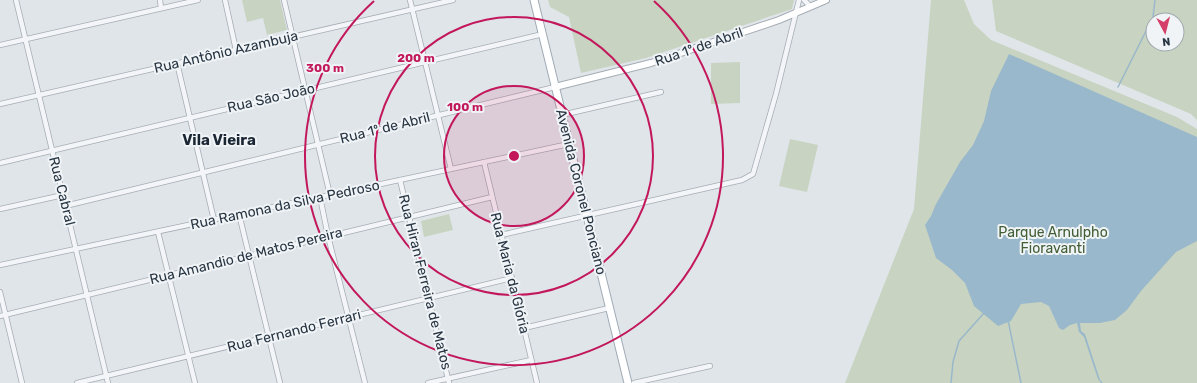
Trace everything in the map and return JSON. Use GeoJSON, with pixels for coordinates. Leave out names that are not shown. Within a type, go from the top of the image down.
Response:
{"type":"FeatureCollection","features":[{"type":"Feature","properties":{"kind":"main road","name":"Avenida Coronel Ponciano"},"geometry":{"type":"LineString","coordinates":[[534,0],[628,383]]}},
{"type":"Feature","properties":{"kind":"street","name":"Rua Cabral"},"geometry":{"type":"LineString","coordinates":[[16,0],[108,383]]}},
{"type":"Feature","properties":{"kind":"street"},"geometry":{"type":"LineString","coordinates":[[160,0],[162,8]]}},
{"type":"Feature","properties":{"kind":"street"},"geometry":{"type":"LineString","coordinates":[[0,45],[198,0]]}},
{"type":"Feature","properties":{"kind":"street"},"geometry":{"type":"LineString","coordinates":[[225,0],[236,50]]}},
{"type":"Feature","properties":{"kind":"street"},"geometry":{"type":"LineString","coordinates":[[284,0],[330,195]]}},
{"type":"Feature","properties":{"kind":"street"},"geometry":{"type":"LineString","coordinates":[[410,0],[451,169]]}},
{"type":"Feature","properties":{"kind":"street","name":"Rua Antônio Azambuja"},"geometry":{"type":"LineString","coordinates":[[0,104],[453,0]]}},
{"type":"Feature","properties":{"kind":"street"},"geometry":{"type":"LineString","coordinates":[[501,234],[587,216],[742,180],[753,174],[774,100],[799,0]]}},
{"type":"Feature","properties":{"kind":"street"},"geometry":{"type":"LineString","coordinates":[[804,0],[811,6]]}},
{"type":"Feature","properties":{"kind":"street","name":"Rua 1º de Abril"},"geometry":{"type":"LineString","coordinates":[[65,206],[651,63],[795,14],[826,0]]}},
{"type":"Feature","properties":{"kind":"street","name":"Rua São João"},"geometry":{"type":"LineString","coordinates":[[0,163],[542,34]]}},
{"type":"Feature","properties":{"kind":"street"},"geometry":{"type":"LineString","coordinates":[[177,63],[214,220]]}},
{"type":"Feature","properties":{"kind":"street"},"geometry":{"type":"LineString","coordinates":[[562,115],[661,92]]}},
{"type":"Feature","properties":{"kind":"street","name":"Rua Ramona da Silva Pedroso"},"geometry":{"type":"LineString","coordinates":[[0,265],[569,144]]}},
{"type":"Feature","properties":{"kind":"street","name":"Rua Maria da Glória"},"geometry":{"type":"LineString","coordinates":[[484,162],[537,383]]}},
{"type":"Feature","properties":{"kind":"street","name":"Rua Hiran Ferreira de Matos"},"geometry":{"type":"LineString","coordinates":[[400,180],[449,381]]}},
{"type":"Feature","properties":{"kind":"street"},"geometry":{"type":"LineString","coordinates":[[0,209],[63,195]]}},
{"type":"Feature","properties":{"kind":"street"},"geometry":{"type":"LineString","coordinates":[[320,197],[328,236],[365,383]]}},
{"type":"Feature","properties":{"kind":"street","name":"Rua Amandio de Matos Pereira"},"geometry":{"type":"LineString","coordinates":[[0,316],[492,197]]}},
{"type":"Feature","properties":{"kind":"street"},"geometry":{"type":"LineString","coordinates":[[239,214],[280,383]]}},
{"type":"Feature","properties":{"kind":"street"},"geometry":{"type":"LineString","coordinates":[[158,232],[195,383]]}},
{"type":"Feature","properties":{"kind":"street","name":"Rua Fernando Ferrari"},"geometry":{"type":"LineString","coordinates":[[77,383],[512,278]]}},
{"type":"Feature","properties":{"kind":"street"},"geometry":{"type":"LineString","coordinates":[[0,292],[22,383]]}},
{"type":"Feature","properties":{"kind":"street"},"geometry":{"type":"LineString","coordinates":[[524,328],[609,308]]}},
{"type":"Feature","properties":{"kind":"street"},"geometry":{"type":"LineString","coordinates":[[428,383],[449,381],[532,360]]}},
{"type":"Feature","properties":{"kind":"street"},"geometry":{"type":"LineString","coordinates":[[634,383],[710,366]]}},
{"type":"Feature","properties":{"kind":"green space"},"geometry":{"type":"Polygon","coordinates":[[[242,0],[280,0],[287,30],[267,35],[263,18],[247,22],[242,0]]]}},
{"type":"Feature","properties":{"kind":"green space"},"geometry":{"type":"Polygon","coordinates":[[[548,0],[794,0],[792,9],[646,58],[581,73],[569,17],[550,7],[548,0]]]}},
{"type":"Feature","properties":{"kind":"green space","name":"Parque Arnulpho Fioravanti"},"geometry":{"type":"Polygon","coordinates":[[[931,0],[964,0],[974,24],[991,40],[1177,117],[1197,129],[1197,383],[845,383],[914,209],[931,0]]]}},
{"type":"Feature","properties":{"kind":"green space"},"geometry":{"type":"Polygon","coordinates":[[[992,0],[1197,0],[1197,120],[1191,114],[996,31],[992,0]]]}},
{"type":"Feature","properties":{"kind":"green space"},"geometry":{"type":"Polygon","coordinates":[[[740,62],[740,103],[711,104],[711,63],[740,62]]]}},
{"type":"Feature","properties":{"kind":"green space"},"geometry":{"type":"Polygon","coordinates":[[[790,139],[818,145],[807,192],[779,186],[790,139]]]}},
{"type":"Feature","properties":{"kind":"green space"},"geometry":{"type":"Polygon","coordinates":[[[449,214],[453,230],[424,237],[421,221],[449,214]]]}},
{"type":"Feature","properties":{"kind":"water"},"geometry":{"type":"Polygon","coordinates":[[[1009,54],[1197,137],[1197,241],[1176,252],[1141,291],[1127,310],[1115,320],[1100,323],[1080,323],[1081,331],[1085,334],[1100,380],[1103,383],[1101,383],[1098,379],[1084,337],[1079,332],[1077,323],[1070,325],[1063,330],[1059,328],[1049,306],[1041,302],[1021,304],[1011,321],[998,326],[974,306],[965,283],[952,270],[936,258],[925,225],[960,162],[973,145],[984,121],[991,91],[1009,54]]]}},
{"type":"Feature","properties":{"kind":"waterway"},"geometry":{"type":"LineString","coordinates":[[1118,87],[1153,17],[1155,0]]}},
{"type":"Feature","properties":{"kind":"waterway"},"geometry":{"type":"LineString","coordinates":[[951,383],[953,362],[959,341],[984,313]]}},
{"type":"Feature","properties":{"kind":"waterway"},"geometry":{"type":"LineString","coordinates":[[1008,320],[1021,383]]}},
{"type":"Feature","properties":{"kind":"district","name":"Vila Vieira"},"geometry":{"type":"Point","coordinates":[219,140]}}]}
